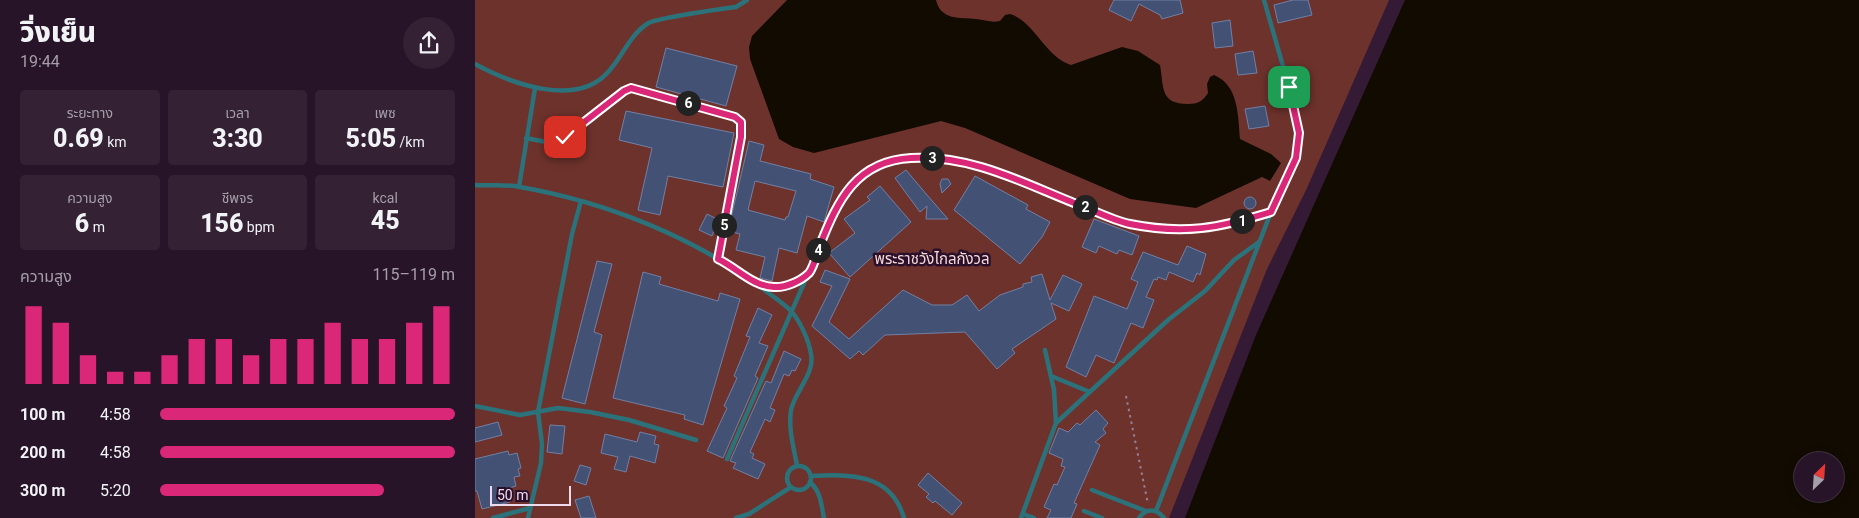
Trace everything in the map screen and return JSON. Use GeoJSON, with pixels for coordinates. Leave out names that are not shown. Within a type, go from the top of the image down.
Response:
{"type":"FeatureCollection","features":[{"type":"Feature","properties":{"kind":"lane"},"geometry":{"type":"LineString","coordinates":[[475,64],[517,83],[535,88],[555,91],[588,86],[608,73],[635,36],[648,23],[736,7],[747,0]]}},
{"type":"Feature","properties":{"kind":"lane"},"geometry":{"type":"LineString","coordinates":[[1156,511],[1271,212],[1296,158],[1299,133],[1264,0]]}},
{"type":"Feature","properties":{"kind":"lane"},"geometry":{"type":"LineString","coordinates":[[519,186],[535,88]]}},
{"type":"Feature","properties":{"kind":"lane"},"geometry":{"type":"LineString","coordinates":[[526,136],[546,142],[565,137],[624,91],[631,88],[735,117],[741,122],[741,137],[718,259]]}},
{"type":"Feature","properties":{"kind":"lane"},"geometry":{"type":"LineString","coordinates":[[727,459],[809,273],[832,215],[843,194],[859,177],[886,162],[910,158],[938,158],[977,164],[1128,224],[1169,230],[1205,230],[1271,212]]}},
{"type":"Feature","properties":{"kind":"lane"},"geometry":{"type":"LineString","coordinates":[[475,185],[519,186],[581,201],[627,217],[718,259],[754,282],[791,311],[807,340],[812,355],[807,375],[791,409],[790,422],[797,466]]}},
{"type":"Feature","properties":{"kind":"lane"},"geometry":{"type":"LineString","coordinates":[[528,518],[541,463],[542,444],[538,412],[572,234],[581,201]]}},
{"type":"Feature","properties":{"kind":"lane"},"geometry":{"type":"LineString","coordinates":[[1056,423],[1167,320],[1205,291],[1234,260],[1260,241]]}},
{"type":"Feature","properties":{"kind":"lane"},"geometry":{"type":"LineString","coordinates":[[754,282],[775,287],[786,286],[809,273]]}},
{"type":"Feature","properties":{"kind":"lane"},"geometry":{"type":"LineString","coordinates":[[1034,518],[1022,516],[1056,423],[1054,390],[1045,350]]}},
{"type":"Feature","properties":{"kind":"lane"},"geometry":{"type":"LineString","coordinates":[[1051,376],[1090,392]]}},
{"type":"Feature","properties":{"kind":"lane"},"geometry":{"type":"LineString","coordinates":[[475,406],[520,415],[558,408],[590,412],[629,420],[696,440]]}},
{"type":"Feature","properties":{"kind":"lane"},"geometry":{"type":"LineString","coordinates":[[791,487],[788,475],[792,469],[797,466],[805,468],[821,498],[823,518]]}},
{"type":"Feature","properties":{"kind":"lane"},"geometry":{"type":"LineString","coordinates":[[811,479],[843,475],[867,478],[881,485],[891,494],[901,507],[904,518]]}},
{"type":"Feature","properties":{"kind":"lane"},"geometry":{"type":"LineString","coordinates":[[791,487],[800,490],[807,487],[811,479]]}},
{"type":"Feature","properties":{"kind":"lane"},"geometry":{"type":"LineString","coordinates":[[736,518],[749,514],[791,487]]}},
{"type":"Feature","properties":{"kind":"lane"},"geometry":{"type":"LineString","coordinates":[[1092,490],[1148,511],[1156,511],[1164,518]]}},
{"type":"Feature","properties":{"kind":"lane"},"geometry":{"type":"LineString","coordinates":[[493,518],[530,508]]}},
{"type":"Feature","properties":{"kind":"lane"},"geometry":{"type":"LineString","coordinates":[[1084,511],[1102,518]]}},
{"type":"Feature","properties":{"kind":"lane"},"geometry":{"type":"LineString","coordinates":[[1139,518],[1148,511]]}},
{"type":"Feature","properties":{"kind":"path"},"geometry":{"type":"LineString","coordinates":[[1126,396],[1148,511]]}},
{"type":"Feature","properties":{"kind":"green space","name":"พระราชวังไกลกังวล"},"geometry":{"type":"Polygon","coordinates":[[[475,0],[1389,0],[1307,188],[1267,269],[1169,518],[475,518],[475,0]]]}},
{"type":"Feature","properties":{"kind":"shaded area"},"geometry":{"type":"Polygon","coordinates":[[[787,0],[936,0],[942,12],[952,17],[994,22],[1000,21],[1005,15],[1010,14],[1026,24],[1054,55],[1071,65],[1122,47],[1138,51],[1160,65],[1165,93],[1172,101],[1179,103],[1192,104],[1202,100],[1208,93],[1207,84],[1210,77],[1214,75],[1228,86],[1233,94],[1236,102],[1240,139],[1271,154],[1281,163],[1270,181],[1262,177],[1196,208],[1130,199],[965,128],[941,121],[814,153],[793,147],[779,139],[750,59],[749,47],[752,36],[787,0]]]}},
{"type":"Feature","properties":{"kind":"shaded area"},"geometry":{"type":"Polygon","coordinates":[[[1405,0],[1859,0],[1859,518],[1185,518],[1256,335],[1405,0]]]}},
{"type":"Feature","properties":{"kind":"building"},"geometry":{"type":"Polygon","coordinates":[[[1114,0],[1180,0],[1183,13],[1162,19],[1160,15],[1139,4],[1131,21],[1109,10],[1114,0]]]}},
{"type":"Feature","properties":{"kind":"building"},"geometry":{"type":"Polygon","coordinates":[[[1293,0],[1308,0],[1312,15],[1278,23],[1274,5],[1293,0]]]}},
{"type":"Feature","properties":{"kind":"building"},"geometry":{"type":"Polygon","coordinates":[[[1230,20],[1233,46],[1215,48],[1212,23],[1230,20]]]}},
{"type":"Feature","properties":{"kind":"building"},"geometry":{"type":"Polygon","coordinates":[[[666,48],[737,66],[726,106],[656,87],[666,48]]]}},
{"type":"Feature","properties":{"kind":"building"},"geometry":{"type":"Polygon","coordinates":[[[1253,51],[1257,73],[1238,75],[1235,54],[1253,51]]]}},
{"type":"Feature","properties":{"kind":"building"},"geometry":{"type":"Polygon","coordinates":[[[1265,106],[1269,126],[1249,129],[1245,109],[1265,106]]]}},
{"type":"Feature","properties":{"kind":"building"},"geometry":{"type":"Polygon","coordinates":[[[626,111],[734,133],[723,187],[668,176],[660,215],[638,210],[652,148],[619,140],[626,111]]]}},
{"type":"Feature","properties":{"kind":"building"},"geometry":{"type":"Polygon","coordinates":[[[749,141],[764,145],[760,161],[811,174],[810,179],[834,187],[824,222],[807,216],[797,253],[779,248],[772,281],[760,278],[765,257],[736,250],[740,234],[728,231],[749,141]],[[755,181],[748,210],[785,220],[788,217],[796,191],[755,181]]]}},
{"type":"Feature","properties":{"kind":"building"},"geometry":{"type":"Polygon","coordinates":[[[906,170],[948,219],[926,219],[927,206],[920,212],[895,178],[906,170]]]}},
{"type":"Feature","properties":{"kind":"building"},"geometry":{"type":"Polygon","coordinates":[[[975,176],[1028,205],[1026,209],[1050,222],[1042,237],[1020,264],[954,210],[975,176]]]}},
{"type":"Feature","properties":{"kind":"building"},"geometry":{"type":"Polygon","coordinates":[[[942,179],[948,179],[951,184],[942,193],[940,184],[942,179]]]}},
{"type":"Feature","properties":{"kind":"building"},"geometry":{"type":"Polygon","coordinates":[[[880,186],[911,222],[850,277],[829,253],[855,233],[844,219],[870,200],[867,197],[880,186]]]}},
{"type":"Feature","properties":{"kind":"building"},"geometry":{"type":"Polygon","coordinates":[[[1248,197],[1252,197],[1256,203],[1252,209],[1248,209],[1244,205],[1244,201],[1248,197]]]}},
{"type":"Feature","properties":{"kind":"building"},"geometry":{"type":"Polygon","coordinates":[[[707,214],[721,221],[720,229],[715,228],[712,236],[699,230],[707,214]]]}},
{"type":"Feature","properties":{"kind":"building"},"geometry":{"type":"Polygon","coordinates":[[[1094,219],[1139,236],[1132,255],[1119,250],[1117,254],[1099,246],[1096,253],[1082,247],[1094,219]]]}},
{"type":"Feature","properties":{"kind":"building"},"geometry":{"type":"Polygon","coordinates":[[[1187,246],[1206,254],[1200,275],[1197,273],[1193,282],[1169,272],[1166,280],[1158,277],[1157,280],[1154,279],[1146,297],[1154,300],[1143,328],[1131,323],[1114,363],[1096,355],[1086,377],[1066,367],[1094,296],[1127,309],[1138,282],[1131,279],[1143,252],[1178,265],[1187,246]]]}},
{"type":"Feature","properties":{"kind":"building"},"geometry":{"type":"Polygon","coordinates":[[[597,261],[612,264],[594,332],[602,335],[585,404],[562,398],[597,261]]]}},
{"type":"Feature","properties":{"kind":"building"},"geometry":{"type":"Polygon","coordinates":[[[825,270],[850,279],[829,322],[849,339],[903,290],[932,305],[952,305],[967,295],[979,311],[1000,295],[1023,287],[1023,284],[1032,282],[1031,277],[1042,274],[1050,300],[1063,275],[1082,284],[1069,311],[1051,303],[1056,319],[1012,349],[1015,353],[997,369],[965,332],[885,335],[863,355],[859,351],[850,359],[812,326],[832,286],[820,282],[825,270]]]}},
{"type":"Feature","properties":{"kind":"building"},"geometry":{"type":"Polygon","coordinates":[[[643,272],[661,277],[659,284],[718,301],[720,293],[740,299],[703,425],[684,419],[685,415],[613,398],[643,272]]]}},
{"type":"Feature","properties":{"kind":"building"},"geometry":{"type":"Polygon","coordinates":[[[758,308],[772,315],[759,343],[768,346],[755,376],[758,378],[723,458],[707,451],[727,408],[724,406],[737,378],[734,376],[750,337],[746,336],[758,308]]]}},
{"type":"Feature","properties":{"kind":"building"},"geometry":{"type":"Polygon","coordinates":[[[784,351],[801,359],[795,371],[792,370],[789,376],[784,374],[770,408],[775,410],[770,422],[765,419],[750,452],[754,454],[752,458],[765,464],[758,479],[733,468],[736,463],[730,461],[766,381],[771,383],[784,351]]]}},
{"type":"Feature","properties":{"kind":"building"},"geometry":{"type":"Polygon","coordinates":[[[1096,410],[1108,423],[1103,429],[1106,433],[1095,442],[1100,445],[1074,503],[1077,504],[1071,518],[1047,518],[1051,510],[1044,507],[1054,484],[1057,485],[1065,467],[1061,466],[1063,459],[1049,453],[1059,428],[1068,432],[1077,423],[1080,425],[1096,410]]]}},
{"type":"Feature","properties":{"kind":"building"},"geometry":{"type":"Polygon","coordinates":[[[498,422],[502,435],[475,442],[475,428],[498,422]]]}},
{"type":"Feature","properties":{"kind":"building"},"geometry":{"type":"Polygon","coordinates":[[[550,425],[565,426],[562,454],[547,452],[550,425]]]}},
{"type":"Feature","properties":{"kind":"building"},"geometry":{"type":"Polygon","coordinates":[[[640,432],[656,436],[654,444],[659,445],[655,463],[630,456],[626,472],[614,469],[618,457],[601,453],[605,434],[637,442],[640,432]]]}},
{"type":"Feature","properties":{"kind":"building"},"geometry":{"type":"Polygon","coordinates":[[[508,451],[509,455],[517,453],[521,468],[518,469],[520,476],[514,477],[516,486],[506,489],[510,502],[482,509],[477,491],[475,491],[475,459],[508,451]]]}},
{"type":"Feature","properties":{"kind":"building"},"geometry":{"type":"Polygon","coordinates":[[[580,465],[591,468],[586,485],[574,481],[580,465]]]}},
{"type":"Feature","properties":{"kind":"building"},"geometry":{"type":"Polygon","coordinates":[[[928,473],[962,503],[952,515],[935,501],[933,503],[926,497],[929,494],[918,485],[928,473]]]}},
{"type":"Feature","properties":{"kind":"building"},"geometry":{"type":"Polygon","coordinates":[[[589,496],[596,518],[581,518],[575,500],[589,496]]]}},
{"type":"Feature","properties":{"kind":"route"},"geometry":{"type":"LineString","coordinates":[[565,137],[624,91],[631,88],[730,114],[735,117],[741,122],[742,130],[718,259],[754,282],[775,287],[786,286],[809,273],[832,215],[843,194],[859,177],[886,162],[910,158],[938,158],[977,164],[1128,224],[1169,230],[1205,230],[1235,224],[1271,212],[1296,158],[1299,133],[1289,87]]}}]}
